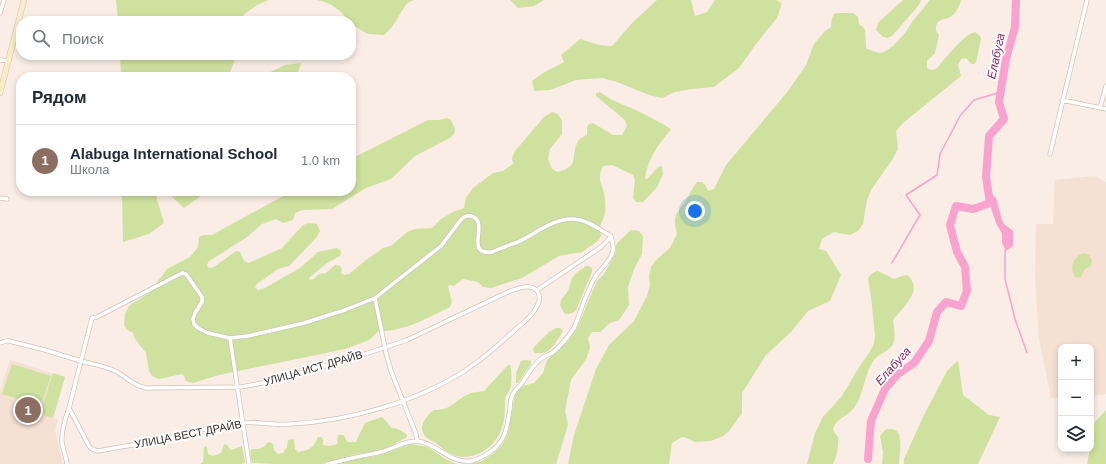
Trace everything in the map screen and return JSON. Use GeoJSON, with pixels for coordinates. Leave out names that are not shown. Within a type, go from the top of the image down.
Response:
{"type":"FeatureCollection","features":[{"type":"Feature","properties":{"kind":"main road"},"geometry":{"type":"LineString","coordinates":[[20,16],[24,0]]}},
{"type":"Feature","properties":{"kind":"main road"},"geometry":{"type":"LineString","coordinates":[[0,93],[16,30]]}},
{"type":"Feature","properties":{"kind":"street"},"geometry":{"type":"LineString","coordinates":[[0,13],[4,0]]}},
{"type":"Feature","properties":{"kind":"street"},"geometry":{"type":"LineString","coordinates":[[1050,154],[1087,0]]}},
{"type":"Feature","properties":{"kind":"street"},"geometry":{"type":"LineString","coordinates":[[0,60],[8,61]]}},
{"type":"Feature","properties":{"kind":"street"},"geometry":{"type":"LineString","coordinates":[[1100,108],[1106,86]]}},
{"type":"Feature","properties":{"kind":"street"},"geometry":{"type":"LineString","coordinates":[[1062,100],[1106,109]]}},
{"type":"Feature","properties":{"kind":"street"},"geometry":{"type":"LineString","coordinates":[[0,198],[7,199]]}},
{"type":"Feature","properties":{"kind":"street"},"geometry":{"type":"LineString","coordinates":[[67,464],[62,434],[92,318],[98,317],[182,273],[186,274],[202,297],[202,302],[193,319],[194,324],[198,328],[208,333],[230,338],[248,336],[304,322],[345,310],[375,298],[441,246],[460,221],[466,216],[477,220],[480,229],[477,243],[480,249],[488,252],[492,252],[518,242],[550,224],[563,220],[572,219],[583,222],[594,226],[611,237],[613,247],[611,257],[593,281],[574,328],[554,351],[537,362],[515,391],[511,398],[506,430],[503,437],[496,446],[484,456],[465,462],[456,460],[432,446],[417,441],[402,444],[380,452],[327,464]]}},
{"type":"Feature","properties":{"kind":"street"},"geometry":{"type":"LineString","coordinates":[[537,290],[601,247],[611,237]]}},
{"type":"Feature","properties":{"kind":"street","name":"УЛИЦА ИСТ ДРАЙВ"},"geometry":{"type":"LineString","coordinates":[[80,361],[113,370],[141,387],[251,386],[358,356],[412,338],[510,291],[529,286],[537,290]]}},
{"type":"Feature","properties":{"kind":"street","name":"УЛИЦА ВЕСТ ДРАЙВ"},"geometry":{"type":"LineString","coordinates":[[69,408],[89,446],[94,450],[168,439],[227,424],[243,422],[282,425],[359,414],[402,401],[451,379],[470,367],[489,353],[531,316],[540,301],[537,290]]}},
{"type":"Feature","properties":{"kind":"street"},"geometry":{"type":"LineString","coordinates":[[375,298],[384,347],[393,378],[416,434],[417,441]]}},
{"type":"Feature","properties":{"kind":"street"},"geometry":{"type":"LineString","coordinates":[[230,338],[249,464]]}},
{"type":"Feature","properties":{"kind":"street"},"geometry":{"type":"LineString","coordinates":[[0,344],[9,341],[80,361]]}},
{"type":"Feature","properties":{"kind":"shaded area"},"geometry":{"type":"Polygon","coordinates":[[[1095,176],[1106,182],[1106,394],[1094,396],[1094,344],[1058,344],[1058,398],[1051,398],[1039,338],[1035,278],[1036,224],[1053,224],[1055,180],[1095,176]]]}},
{"type":"Feature","properties":{"kind":"shaded area"},"geometry":{"type":"Polygon","coordinates":[[[993,195],[996,198],[1003,223],[1013,231],[1013,246],[1006,251],[1002,243],[1002,234],[996,223],[991,208],[990,203],[993,195]]]}},
{"type":"Feature","properties":{"kind":"shaded area"},"geometry":{"type":"Polygon","coordinates":[[[10,360],[65,377],[53,418],[58,420],[55,430],[63,464],[0,464],[0,391],[10,360]]]}},
{"type":"Feature","properties":{"kind":"green space"},"geometry":{"type":"Polygon","coordinates":[[[116,0],[269,0],[257,5],[243,16],[118,16],[116,0]]]}},
{"type":"Feature","properties":{"kind":"green space"},"geometry":{"type":"Polygon","coordinates":[[[316,0],[414,0],[407,3],[392,27],[384,35],[368,34],[356,27],[356,16],[345,16],[335,7],[316,0]]]}},
{"type":"Feature","properties":{"kind":"green space"},"geometry":{"type":"Polygon","coordinates":[[[510,0],[544,0],[534,6],[518,8],[510,0]]]}},
{"type":"Feature","properties":{"kind":"green space"},"geometry":{"type":"Polygon","coordinates":[[[657,0],[691,0],[695,16],[707,12],[715,0],[776,0],[782,3],[777,18],[739,68],[714,87],[675,92],[662,98],[649,95],[617,82],[602,78],[576,80],[550,90],[534,91],[532,81],[543,73],[564,62],[561,55],[580,39],[599,45],[612,46],[633,22],[657,0]]]}},
{"type":"Feature","properties":{"kind":"green space"},"geometry":{"type":"Polygon","coordinates":[[[903,0],[921,0],[919,5],[892,36],[887,38],[883,37],[876,30],[878,23],[903,0]]]}},
{"type":"Feature","properties":{"kind":"green space"},"geometry":{"type":"Polygon","coordinates":[[[930,0],[961,0],[955,13],[937,23],[936,31],[939,35],[935,53],[927,61],[928,69],[933,70],[937,68],[960,42],[975,32],[981,39],[976,62],[971,64],[966,58],[961,59],[958,65],[961,76],[903,123],[896,131],[898,149],[871,190],[867,200],[863,224],[858,231],[850,235],[834,232],[822,239],[819,249],[826,251],[841,275],[830,301],[808,311],[791,332],[766,355],[742,393],[742,413],[729,431],[723,436],[711,441],[695,442],[684,437],[680,438],[672,443],[669,464],[568,464],[574,435],[596,369],[609,345],[634,321],[647,296],[650,285],[649,276],[651,267],[656,260],[670,248],[677,234],[675,223],[676,215],[697,182],[702,182],[708,191],[714,189],[726,165],[788,91],[806,65],[814,44],[824,32],[831,27],[834,14],[853,13],[858,17],[859,24],[865,29],[867,49],[879,53],[884,52],[893,46],[905,33],[930,0]]]}},
{"type":"Feature","properties":{"kind":"green space"},"geometry":{"type":"Polygon","coordinates":[[[120,60],[235,60],[230,72],[121,72],[120,60]]]}},
{"type":"Feature","properties":{"kind":"green space"},"geometry":{"type":"Polygon","coordinates":[[[301,63],[298,72],[270,72],[285,65],[301,63]]]}},
{"type":"Feature","properties":{"kind":"green space"},"geometry":{"type":"Polygon","coordinates":[[[600,92],[612,100],[638,111],[671,129],[654,152],[648,164],[645,178],[647,179],[658,167],[662,166],[663,174],[657,187],[643,202],[636,202],[633,198],[635,180],[633,175],[612,165],[603,166],[600,180],[605,195],[605,210],[600,226],[601,235],[599,240],[582,252],[559,256],[522,278],[491,288],[483,287],[478,282],[463,279],[454,286],[448,286],[452,302],[450,307],[406,327],[388,331],[379,331],[369,340],[345,349],[219,375],[193,383],[186,381],[182,374],[159,379],[152,376],[149,371],[146,353],[135,339],[133,333],[126,329],[124,325],[125,314],[129,306],[149,293],[167,269],[190,257],[198,247],[199,237],[203,235],[212,235],[283,196],[353,196],[332,209],[302,210],[295,213],[293,220],[283,223],[276,219],[262,224],[247,237],[208,262],[207,266],[209,268],[214,267],[236,251],[240,252],[244,261],[249,263],[282,248],[303,225],[309,223],[317,224],[320,231],[317,237],[289,266],[278,269],[255,287],[258,290],[263,289],[300,268],[318,252],[337,248],[341,251],[340,256],[327,263],[309,278],[310,280],[314,279],[319,274],[326,273],[335,265],[340,266],[342,269],[341,273],[344,275],[349,274],[383,248],[391,246],[407,232],[415,229],[432,228],[441,219],[464,208],[466,198],[473,188],[493,173],[503,171],[513,164],[512,158],[515,151],[544,117],[552,112],[558,114],[562,121],[562,134],[550,149],[548,159],[552,169],[558,172],[573,163],[576,145],[580,139],[587,135],[587,127],[589,124],[593,123],[613,135],[622,135],[627,126],[625,120],[596,96],[596,93],[600,92]]]}},
{"type":"Feature","properties":{"kind":"green space"},"geometry":{"type":"Polygon","coordinates":[[[447,118],[451,120],[455,129],[454,134],[450,138],[415,156],[391,179],[366,188],[356,194],[356,156],[428,120],[447,118]]]}},
{"type":"Feature","properties":{"kind":"green space"},"geometry":{"type":"Polygon","coordinates":[[[122,196],[157,196],[164,223],[149,234],[123,242],[122,196]]]}},
{"type":"Feature","properties":{"kind":"green space"},"geometry":{"type":"Polygon","coordinates":[[[171,196],[201,196],[184,208],[171,196]]]}},
{"type":"Feature","properties":{"kind":"green space"},"geometry":{"type":"Polygon","coordinates":[[[631,230],[639,231],[643,236],[642,254],[634,269],[628,287],[629,305],[619,320],[610,323],[600,332],[592,332],[588,338],[590,348],[586,359],[571,380],[565,411],[568,425],[556,464],[470,464],[482,461],[502,445],[508,433],[515,395],[523,386],[534,383],[543,373],[547,360],[568,341],[576,330],[597,281],[604,274],[616,252],[617,243],[631,230]]]}},
{"type":"Feature","properties":{"kind":"green space"},"geometry":{"type":"Polygon","coordinates":[[[1083,253],[1089,255],[1092,261],[1091,266],[1085,269],[1081,277],[1076,278],[1072,267],[1076,258],[1083,253]]]}},
{"type":"Feature","properties":{"kind":"green space"},"geometry":{"type":"Polygon","coordinates":[[[586,266],[592,268],[592,272],[576,310],[570,314],[564,313],[560,305],[561,300],[568,291],[572,278],[586,266]]]}},
{"type":"Feature","properties":{"kind":"green space"},"geometry":{"type":"Polygon","coordinates":[[[878,271],[894,279],[907,275],[912,281],[914,287],[913,293],[893,320],[895,336],[893,344],[889,349],[874,360],[868,371],[860,397],[854,408],[834,425],[833,429],[838,437],[838,444],[837,454],[833,464],[807,464],[815,433],[823,417],[842,396],[874,344],[875,335],[868,279],[870,275],[878,271]]]}},
{"type":"Feature","properties":{"kind":"green space"},"geometry":{"type":"Polygon","coordinates":[[[556,328],[563,330],[552,347],[545,353],[535,353],[533,350],[534,347],[549,332],[556,328]]]}},
{"type":"Feature","properties":{"kind":"green space"},"geometry":{"type":"Polygon","coordinates":[[[958,360],[963,395],[989,415],[1000,417],[978,464],[904,464],[904,459],[923,417],[947,371],[958,360]]]}},
{"type":"Feature","properties":{"kind":"green space"},"geometry":{"type":"Polygon","coordinates":[[[521,361],[531,361],[531,364],[518,383],[516,383],[516,373],[521,361]]]}},
{"type":"Feature","properties":{"kind":"green space"},"geometry":{"type":"Polygon","coordinates":[[[12,364],[51,376],[41,406],[2,394],[12,364]]]}},
{"type":"Feature","properties":{"kind":"green space"},"geometry":{"type":"Polygon","coordinates":[[[508,365],[511,367],[511,387],[505,400],[503,423],[498,437],[487,449],[472,456],[457,456],[448,452],[423,434],[422,427],[426,417],[434,410],[446,408],[471,393],[484,391],[508,365]]]}},
{"type":"Feature","properties":{"kind":"green space"},"geometry":{"type":"Polygon","coordinates":[[[53,373],[65,377],[53,418],[40,414],[53,373]]]}},
{"type":"Feature","properties":{"kind":"green space"},"geometry":{"type":"Polygon","coordinates":[[[1106,410],[1106,464],[1087,464],[1089,452],[1094,452],[1095,422],[1106,410]]]}},
{"type":"Feature","properties":{"kind":"green space"},"geometry":{"type":"Polygon","coordinates":[[[382,417],[392,428],[402,431],[407,435],[407,437],[385,449],[375,452],[356,454],[322,464],[253,463],[251,460],[251,449],[259,449],[270,442],[273,444],[274,450],[278,454],[283,453],[287,447],[288,440],[294,439],[295,449],[298,452],[310,448],[318,437],[323,439],[323,445],[329,446],[337,444],[338,435],[344,435],[348,442],[356,442],[365,423],[382,417]]]}},
{"type":"Feature","properties":{"kind":"green space"},"geometry":{"type":"Polygon","coordinates":[[[888,429],[898,432],[900,440],[899,464],[882,464],[883,452],[880,436],[885,430],[888,429]]]}},
{"type":"Feature","properties":{"kind":"green space"},"geometry":{"type":"Polygon","coordinates":[[[224,444],[231,450],[242,446],[245,462],[242,464],[200,464],[203,462],[204,447],[207,447],[208,454],[213,456],[221,453],[224,444]]]}},
{"type":"Feature","properties":{"kind":"green space"},"geometry":{"type":"Polygon","coordinates":[[[411,444],[428,447],[447,460],[456,464],[339,464],[356,459],[376,456],[411,444]]]}},
{"type":"Feature","properties":{"kind":"waterway","name":"Елабуга"},"geometry":{"type":"LineString","coordinates":[[868,459],[871,421],[885,389],[898,374],[914,363],[929,341],[937,312],[946,302],[961,306],[967,291],[965,267],[957,252],[950,225],[956,206],[973,209],[990,203],[986,177],[989,136],[1004,119],[999,102],[1006,59],[1015,27],[1016,0]]}},
{"type":"Feature","properties":{"kind":"waterway"},"geometry":{"type":"LineString","coordinates":[[892,263],[920,215],[906,195],[937,175],[940,154],[960,116],[974,100],[1001,92]]}},
{"type":"Feature","properties":{"kind":"waterway"},"geometry":{"type":"LineString","coordinates":[[1005,250],[1005,279],[1015,319],[1027,353]]}},
{"type":"Feature","properties":{"kind":"place","name":"Alabuga International School"},"geometry":{"type":"Point","coordinates":[28,410]}}]}
